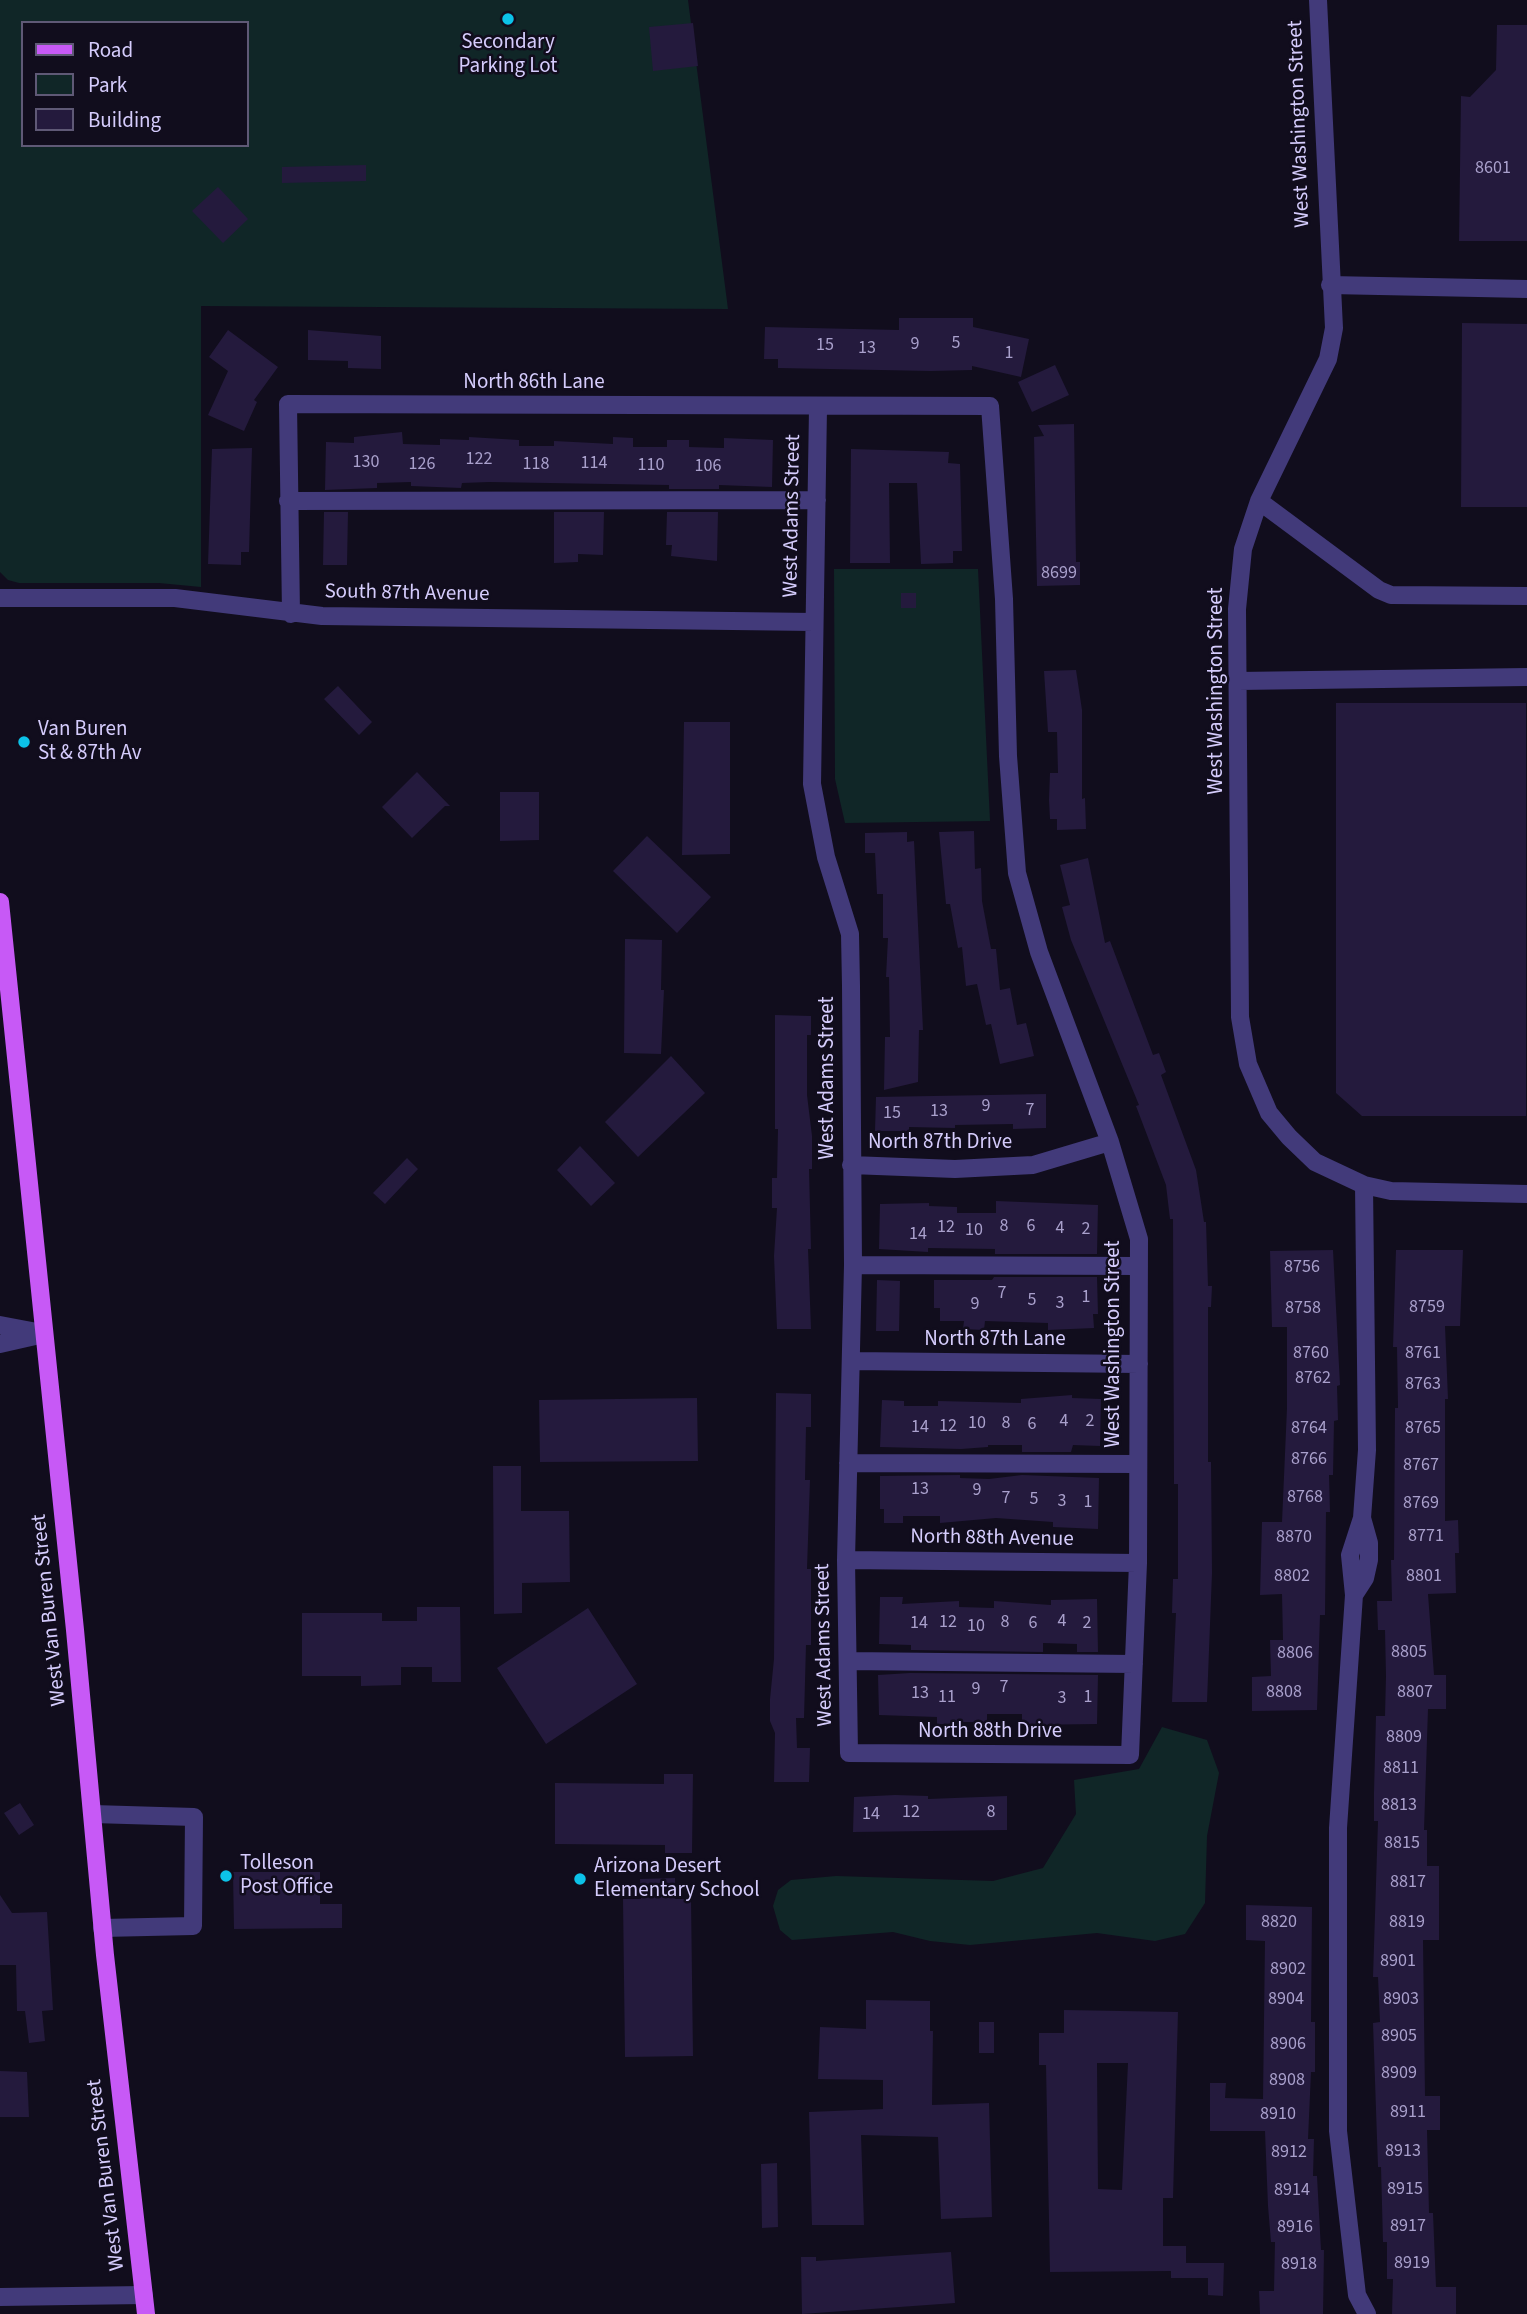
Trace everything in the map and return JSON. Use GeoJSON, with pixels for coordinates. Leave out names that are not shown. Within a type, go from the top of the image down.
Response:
{"type":"FeatureCollection","features":[{"type":"Feature","properties":{"kind":"main road","name":"West Van Buren Street"},"geometry":{"type":"LineString","coordinates":[[0,902],[5,999],[44,1334],[93,1814],[102,1928],[146,2314]]}},
{"type":"Feature","properties":{"kind":"street","name":"West Washington Street"},"geometry":{"type":"LineString","coordinates":[[1318,0],[1334,328],[1328,359],[1259,501],[1243,549],[1237,609],[1240,1017],[1248,1064],[1269,1113],[1289,1137],[1315,1162],[1364,1185],[1391,1191],[1527,1194]]}},
{"type":"Feature","properties":{"kind":"street"},"geometry":{"type":"LineString","coordinates":[[1330,285],[1527,289]]}},
{"type":"Feature","properties":{"kind":"street","name":"North 86th Lane"},"geometry":{"type":"LineString","coordinates":[[291,614],[288,404],[818,408],[990,406]]}},
{"type":"Feature","properties":{"kind":"street","name":"West Washington Street"},"geometry":{"type":"LineString","coordinates":[[990,406],[1004,599],[1008,756],[1017,873],[1039,952],[1110,1142],[1139,1239],[1138,1563],[1130,1755]]}},
{"type":"Feature","properties":{"kind":"street","name":"West Adams Street"},"geometry":{"type":"LineString","coordinates":[[818,408],[812,784],[826,857],[850,934],[853,1265],[846,1560],[849,1754]]}},
{"type":"Feature","properties":{"kind":"street"},"geometry":{"type":"LineString","coordinates":[[288,501],[817,500]]}},
{"type":"Feature","properties":{"kind":"street"},"geometry":{"type":"LineString","coordinates":[[1259,501],[1379,590],[1391,595],[1527,596]]}},
{"type":"Feature","properties":{"kind":"street","name":"South 87th Avenue"},"geometry":{"type":"LineString","coordinates":[[0,598],[175,598],[291,614],[814,622]]}},
{"type":"Feature","properties":{"kind":"street"},"geometry":{"type":"LineString","coordinates":[[1238,681],[1527,677]]}},
{"type":"Feature","properties":{"kind":"street","name":"North 87th Drive"},"geometry":{"type":"LineString","coordinates":[[851,1165],[955,1170],[1033,1165],[1110,1142]]}},
{"type":"Feature","properties":{"kind":"street"},"geometry":{"type":"LineString","coordinates":[[1364,1185],[1367,1450],[1362,1518],[1350,1555],[1354,1595],[1338,1828],[1338,2131],[1357,2295],[1367,2314]]}},
{"type":"Feature","properties":{"kind":"street"},"geometry":{"type":"LineString","coordinates":[[853,1265],[1139,1266]]}},
{"type":"Feature","properties":{"kind":"street"},"geometry":{"type":"LineString","coordinates":[[0,1325],[44,1334]]}},
{"type":"Feature","properties":{"kind":"street"},"geometry":{"type":"LineString","coordinates":[[0,1344],[44,1334]]}},
{"type":"Feature","properties":{"kind":"street","name":"North 87th Lane"},"geometry":{"type":"LineString","coordinates":[[851,1361],[1139,1364]]}},
{"type":"Feature","properties":{"kind":"street"},"geometry":{"type":"LineString","coordinates":[[848,1463],[1137,1464]]}},
{"type":"Feature","properties":{"kind":"street","name":"North 88th Avenue"},"geometry":{"type":"LineString","coordinates":[[846,1560],[1138,1563]]}},
{"type":"Feature","properties":{"kind":"street"},"geometry":{"type":"LineString","coordinates":[[848,1661],[1134,1664]]}},
{"type":"Feature","properties":{"kind":"street","name":"North 88th Drive"},"geometry":{"type":"LineString","coordinates":[[849,1754],[1130,1755]]}},
{"type":"Feature","properties":{"kind":"street"},"geometry":{"type":"LineString","coordinates":[[93,1814],[194,1817],[193,1926],[102,1928]]}},
{"type":"Feature","properties":{"kind":"street"},"geometry":{"type":"LineString","coordinates":[[0,2297],[144,2295]]}},
{"type":"Feature","properties":{"kind":"street"},"geometry":{"type":"LineString","coordinates":[[1350,2314],[1357,2295]]}},
{"type":"Feature","properties":{"kind":"green space"},"geometry":{"type":"Polygon","coordinates":[[[0,0],[688,0],[728,309],[201,306],[201,587],[159,583],[19,583],[8,580],[0,572],[0,0]]]}},
{"type":"Feature","properties":{"kind":"green space"},"geometry":{"type":"Polygon","coordinates":[[[834,569],[978,569],[990,821],[845,823],[835,779],[834,569]]]}},
{"type":"Feature","properties":{"kind":"green space"},"geometry":{"type":"Polygon","coordinates":[[[1162,1727],[1207,1740],[1219,1773],[1207,1836],[1205,1903],[1185,1934],[1155,1941],[1097,1933],[970,1945],[930,1941],[893,1932],[792,1940],[780,1930],[773,1906],[778,1890],[791,1880],[836,1876],[993,1881],[1043,1868],[1076,1814],[1074,1780],[1139,1769],[1162,1727]]]}},
{"type":"Feature","properties":{"kind":"building"},"geometry":{"type":"Polygon","coordinates":[[[693,23],[698,66],[653,71],[649,27],[693,23]]]}},
{"type":"Feature","properties":{"kind":"building"},"geometry":{"type":"Polygon","coordinates":[[[1497,25],[1527,25],[1527,241],[1459,241],[1461,96],[1470,97],[1496,70],[1497,25]]]}},
{"type":"Feature","properties":{"kind":"building"},"geometry":{"type":"Polygon","coordinates":[[[366,165],[366,181],[282,183],[282,167],[366,165]]]}},
{"type":"Feature","properties":{"kind":"building"},"geometry":{"type":"Polygon","coordinates":[[[218,187],[248,219],[223,243],[192,211],[218,187]]]}},
{"type":"Feature","properties":{"kind":"building"},"geometry":{"type":"Polygon","coordinates":[[[899,318],[973,318],[973,327],[1029,339],[1021,377],[972,366],[972,370],[931,371],[778,368],[778,359],[764,359],[765,327],[899,330],[899,318]]]}},
{"type":"Feature","properties":{"kind":"building"},"geometry":{"type":"Polygon","coordinates":[[[1462,323],[1527,324],[1527,507],[1461,507],[1462,323]]]}},
{"type":"Feature","properties":{"kind":"building"},"geometry":{"type":"Polygon","coordinates":[[[228,330],[278,367],[254,400],[257,402],[244,431],[208,415],[228,371],[209,357],[228,330]]]}},
{"type":"Feature","properties":{"kind":"building"},"geometry":{"type":"Polygon","coordinates":[[[308,330],[381,336],[381,369],[348,368],[348,361],[308,360],[308,330]]]}},
{"type":"Feature","properties":{"kind":"building"},"geometry":{"type":"Polygon","coordinates":[[[1055,365],[1069,395],[1032,412],[1018,382],[1055,365]]]}},
{"type":"Feature","properties":{"kind":"building"},"geometry":{"type":"Polygon","coordinates":[[[1074,424],[1076,562],[1080,562],[1080,585],[1037,586],[1034,437],[1044,436],[1038,425],[1074,424]]]}},
{"type":"Feature","properties":{"kind":"building"},"geometry":{"type":"Polygon","coordinates":[[[402,432],[403,444],[440,445],[440,439],[469,440],[469,437],[519,440],[519,446],[554,446],[554,441],[613,444],[613,437],[633,438],[633,447],[667,447],[667,440],[689,440],[689,447],[724,448],[724,438],[773,440],[772,487],[719,485],[719,489],[669,489],[669,485],[489,482],[462,483],[461,488],[411,486],[411,482],[377,483],[377,488],[325,490],[326,442],[354,443],[354,437],[402,432]]]}},
{"type":"Feature","properties":{"kind":"building"},"geometry":{"type":"Polygon","coordinates":[[[252,448],[249,552],[241,552],[241,565],[208,564],[212,449],[252,448]]]}},
{"type":"Feature","properties":{"kind":"building"},"geometry":{"type":"Polygon","coordinates":[[[851,449],[949,452],[948,463],[960,464],[962,551],[953,551],[953,563],[921,564],[917,483],[889,483],[890,563],[850,563],[851,449]]]}},
{"type":"Feature","properties":{"kind":"building"},"geometry":{"type":"Polygon","coordinates":[[[324,512],[348,512],[347,565],[323,565],[324,512]]]}},
{"type":"Feature","properties":{"kind":"building"},"geometry":{"type":"Polygon","coordinates":[[[554,512],[604,512],[603,555],[578,554],[578,562],[554,563],[554,512]]]}},
{"type":"Feature","properties":{"kind":"building"},"geometry":{"type":"Polygon","coordinates":[[[667,512],[718,512],[717,561],[671,556],[672,545],[666,545],[667,512]]]}},
{"type":"Feature","properties":{"kind":"building"},"geometry":{"type":"Polygon","coordinates":[[[901,593],[916,593],[916,608],[901,608],[901,593]]]}},
{"type":"Feature","properties":{"kind":"building"},"geometry":{"type":"Polygon","coordinates":[[[1076,670],[1082,710],[1082,799],[1085,798],[1086,829],[1057,830],[1057,819],[1050,819],[1049,800],[1050,773],[1058,773],[1057,732],[1048,732],[1044,671],[1076,670]]]}},
{"type":"Feature","properties":{"kind":"building"},"geometry":{"type":"Polygon","coordinates":[[[338,686],[372,722],[359,735],[324,699],[338,686]]]}},
{"type":"Feature","properties":{"kind":"building"},"geometry":{"type":"Polygon","coordinates":[[[1336,703],[1526,703],[1526,1116],[1362,1116],[1336,1093],[1336,703]]]}},
{"type":"Feature","properties":{"kind":"building"},"geometry":{"type":"Polygon","coordinates":[[[684,722],[730,722],[730,854],[682,855],[684,722]]]}},
{"type":"Feature","properties":{"kind":"building"},"geometry":{"type":"Polygon","coordinates":[[[417,772],[450,806],[445,806],[412,838],[382,807],[417,772]]]}},
{"type":"Feature","properties":{"kind":"building"},"geometry":{"type":"Polygon","coordinates":[[[500,792],[539,792],[539,840],[500,841],[500,792]]]}},
{"type":"Feature","properties":{"kind":"building"},"geometry":{"type":"Polygon","coordinates":[[[974,831],[975,869],[981,868],[982,901],[991,949],[996,949],[1000,990],[1010,988],[1017,1025],[1026,1023],[1034,1056],[1000,1064],[991,1024],[986,1025],[977,984],[966,986],[962,947],[958,948],[950,904],[946,904],[939,832],[974,831]]]}},
{"type":"Feature","properties":{"kind":"building"},"geometry":{"type":"Polygon","coordinates":[[[907,832],[907,842],[914,841],[923,1030],[919,1030],[918,1082],[884,1090],[885,1037],[890,1037],[889,977],[886,977],[888,938],[883,938],[883,894],[877,894],[875,853],[865,853],[865,833],[907,832]]]}},
{"type":"Feature","properties":{"kind":"building"},"geometry":{"type":"Polygon","coordinates":[[[647,836],[711,897],[677,933],[613,871],[647,836]]]}},
{"type":"Feature","properties":{"kind":"building"},"geometry":{"type":"Polygon","coordinates":[[[1088,858],[1105,943],[1110,941],[1153,1055],[1159,1053],[1166,1072],[1161,1075],[1196,1170],[1206,1222],[1208,1286],[1212,1286],[1211,1307],[1208,1307],[1208,1462],[1211,1462],[1212,1573],[1207,1702],[1172,1702],[1176,1613],[1172,1613],[1173,1579],[1178,1579],[1178,1484],[1174,1484],[1173,1219],[1170,1219],[1166,1185],[1136,1106],[1139,1105],[1071,940],[1062,907],[1070,905],[1060,865],[1088,858]]]}},
{"type":"Feature","properties":{"kind":"building"},"geometry":{"type":"Polygon","coordinates":[[[625,939],[662,940],[661,990],[664,990],[661,1054],[624,1053],[625,939]]]}},
{"type":"Feature","properties":{"kind":"building"},"geometry":{"type":"Polygon","coordinates":[[[775,1015],[811,1016],[811,1035],[807,1035],[807,1095],[812,1136],[812,1169],[809,1169],[811,1249],[808,1249],[811,1329],[777,1329],[774,1256],[777,1208],[772,1208],[772,1178],[777,1178],[778,1129],[775,1129],[775,1015]]]}},
{"type":"Feature","properties":{"kind":"building"},"geometry":{"type":"Polygon","coordinates":[[[671,1056],[705,1093],[638,1157],[605,1122],[671,1056]]]}},
{"type":"Feature","properties":{"kind":"building"},"geometry":{"type":"Polygon","coordinates":[[[1046,1094],[1046,1128],[1013,1129],[1013,1124],[955,1125],[955,1128],[909,1127],[909,1131],[875,1131],[876,1097],[1046,1094]]]}},
{"type":"Feature","properties":{"kind":"building"},"geometry":{"type":"Polygon","coordinates":[[[580,1146],[615,1183],[591,1206],[557,1170],[580,1146]]]}},
{"type":"Feature","properties":{"kind":"building"},"geometry":{"type":"Polygon","coordinates":[[[407,1158],[418,1169],[385,1204],[373,1193],[407,1158]]]}},
{"type":"Feature","properties":{"kind":"building"},"geometry":{"type":"Polygon","coordinates":[[[996,1201],[1098,1205],[1097,1254],[995,1254],[995,1249],[928,1248],[928,1252],[879,1249],[880,1204],[929,1203],[929,1206],[957,1207],[957,1213],[996,1213],[996,1201]]]}},
{"type":"Feature","properties":{"kind":"building"},"geometry":{"type":"Polygon","coordinates":[[[1333,1250],[1340,1385],[1337,1386],[1338,1420],[1334,1421],[1333,1475],[1329,1475],[1330,1512],[1326,1512],[1325,1615],[1320,1615],[1317,1710],[1252,1711],[1252,1677],[1271,1676],[1270,1640],[1283,1640],[1282,1594],[1260,1595],[1262,1522],[1282,1522],[1287,1408],[1287,1327],[1272,1327],[1270,1251],[1333,1250]]]}},
{"type":"Feature","properties":{"kind":"building"},"geometry":{"type":"Polygon","coordinates":[[[1396,1250],[1463,1250],[1460,1326],[1445,1326],[1448,1399],[1445,1399],[1445,1521],[1458,1520],[1456,1593],[1428,1594],[1434,1675],[1446,1675],[1446,1709],[1428,1709],[1424,1830],[1427,1830],[1427,1866],[1439,1866],[1439,1940],[1423,1940],[1425,2096],[1440,2096],[1440,2130],[1427,2130],[1429,2213],[1433,2213],[1436,2287],[1456,2287],[1456,2314],[1392,2314],[1393,2279],[1387,2279],[1381,2167],[1378,2167],[1373,2023],[1380,2022],[1378,1977],[1373,1977],[1378,1821],[1374,1821],[1374,1792],[1376,1716],[1385,1716],[1386,1676],[1385,1630],[1378,1630],[1377,1601],[1392,1601],[1395,1408],[1398,1408],[1397,1347],[1393,1347],[1396,1250]]]}},
{"type":"Feature","properties":{"kind":"building"},"geometry":{"type":"Polygon","coordinates":[[[994,1277],[1097,1277],[1098,1314],[1093,1314],[1094,1328],[1048,1330],[1048,1323],[985,1321],[984,1330],[963,1329],[964,1321],[940,1321],[940,1308],[934,1308],[934,1280],[992,1280],[994,1277]]]}},
{"type":"Feature","properties":{"kind":"building"},"geometry":{"type":"Polygon","coordinates":[[[877,1280],[900,1281],[899,1331],[876,1331],[877,1280]]]}},
{"type":"Feature","properties":{"kind":"building"},"geometry":{"type":"Polygon","coordinates":[[[776,1393],[811,1394],[811,1427],[806,1427],[805,1480],[810,1480],[807,1569],[811,1569],[811,1645],[806,1645],[804,1718],[796,1718],[797,1748],[810,1748],[809,1782],[774,1782],[775,1733],[770,1721],[770,1699],[774,1659],[776,1393]]]}},
{"type":"Feature","properties":{"kind":"building"},"geometry":{"type":"Polygon","coordinates":[[[1072,1395],[1072,1398],[1101,1399],[1100,1446],[1073,1445],[1071,1452],[1022,1452],[1022,1445],[988,1445],[961,1449],[880,1447],[882,1400],[904,1401],[904,1406],[938,1406],[938,1401],[1021,1403],[1021,1399],[1072,1395]]]}},
{"type":"Feature","properties":{"kind":"building"},"geometry":{"type":"Polygon","coordinates":[[[697,1398],[698,1461],[540,1462],[539,1400],[697,1398]]]}},
{"type":"Feature","properties":{"kind":"building"},"geometry":{"type":"Polygon","coordinates":[[[493,1466],[521,1466],[521,1511],[569,1511],[570,1582],[522,1583],[522,1613],[494,1614],[493,1466]]]}},
{"type":"Feature","properties":{"kind":"building"},"geometry":{"type":"Polygon","coordinates":[[[960,1475],[960,1478],[989,1479],[1022,1475],[1099,1478],[1098,1529],[1053,1527],[1053,1522],[996,1518],[940,1523],[940,1516],[903,1516],[903,1523],[884,1523],[884,1509],[880,1509],[880,1476],[960,1475]]]}},
{"type":"Feature","properties":{"kind":"building"},"geometry":{"type":"Polygon","coordinates":[[[880,1597],[903,1597],[902,1604],[959,1601],[959,1607],[994,1608],[994,1601],[1051,1605],[1051,1600],[1097,1599],[1098,1652],[1077,1652],[1077,1644],[1043,1643],[1043,1652],[911,1650],[911,1645],[879,1644],[880,1597]]]}},
{"type":"Feature","properties":{"kind":"building"},"geometry":{"type":"Polygon","coordinates":[[[417,1607],[460,1607],[461,1682],[432,1682],[432,1667],[401,1667],[401,1685],[361,1686],[361,1676],[302,1676],[302,1613],[382,1613],[382,1621],[417,1621],[417,1607]]]}},
{"type":"Feature","properties":{"kind":"building"},"geometry":{"type":"Polygon","coordinates":[[[588,1608],[637,1684],[546,1744],[497,1668],[588,1608]]]}},
{"type":"Feature","properties":{"kind":"building"},"geometry":{"type":"Polygon","coordinates":[[[878,1675],[1098,1675],[1097,1724],[1022,1725],[1022,1714],[987,1714],[987,1722],[956,1724],[937,1724],[937,1717],[879,1715],[878,1675]]]}},
{"type":"Feature","properties":{"kind":"building"},"geometry":{"type":"Polygon","coordinates":[[[664,1774],[693,1774],[692,1853],[665,1853],[665,1845],[555,1844],[555,1783],[664,1784],[664,1774]]]}},
{"type":"Feature","properties":{"kind":"building"},"geometry":{"type":"Polygon","coordinates":[[[928,1796],[928,1799],[1007,1796],[1007,1830],[853,1832],[854,1797],[928,1796]]]}},
{"type":"Feature","properties":{"kind":"building"},"geometry":{"type":"Polygon","coordinates":[[[20,1803],[34,1825],[19,1835],[4,1813],[20,1803]]]}},
{"type":"Feature","properties":{"kind":"building"},"geometry":{"type":"Polygon","coordinates":[[[233,1872],[320,1872],[320,1904],[342,1904],[342,1928],[234,1929],[233,1872]]]}},
{"type":"Feature","properties":{"kind":"building"},"geometry":{"type":"Polygon","coordinates":[[[675,1878],[675,1899],[691,1899],[693,2056],[625,2057],[623,1899],[641,1899],[640,1879],[675,1878]]]}},
{"type":"Feature","properties":{"kind":"building"},"geometry":{"type":"Polygon","coordinates":[[[0,1895],[12,1913],[47,1912],[53,2010],[42,2011],[45,2041],[29,2043],[25,2011],[17,2011],[16,1965],[0,1965],[0,1895]]]}},
{"type":"Feature","properties":{"kind":"building"},"geometry":{"type":"Polygon","coordinates":[[[1246,1905],[1312,1907],[1311,2022],[1315,2022],[1315,2072],[1311,2072],[1308,2139],[1314,2139],[1313,2176],[1317,2176],[1321,2250],[1324,2250],[1323,2314],[1260,2314],[1259,2291],[1274,2291],[1275,2242],[1271,2242],[1265,2131],[1210,2131],[1210,2083],[1226,2083],[1225,2098],[1263,2099],[1265,1941],[1246,1940],[1246,1905]]]}},
{"type":"Feature","properties":{"kind":"building"},"geometry":{"type":"Polygon","coordinates":[[[866,2000],[930,2001],[930,2031],[933,2031],[932,2105],[989,2103],[992,2217],[941,2219],[938,2137],[861,2135],[864,2225],[812,2225],[809,2112],[883,2109],[883,2080],[818,2079],[820,2027],[866,2029],[866,2000]]]}},
{"type":"Feature","properties":{"kind":"building"},"geometry":{"type":"Polygon","coordinates":[[[1064,2010],[1178,2012],[1173,2198],[1163,2198],[1163,2246],[1186,2246],[1186,2263],[1224,2263],[1223,2296],[1208,2295],[1208,2278],[1171,2278],[1171,2271],[1050,2272],[1046,2065],[1039,2065],[1039,2033],[1064,2033],[1064,2010]],[[1097,2063],[1098,2189],[1122,2190],[1128,2063],[1097,2063]]]}},
{"type":"Feature","properties":{"kind":"building"},"geometry":{"type":"Polygon","coordinates":[[[979,2022],[994,2022],[994,2053],[979,2053],[979,2022]]]}},
{"type":"Feature","properties":{"kind":"building"},"geometry":{"type":"Polygon","coordinates":[[[0,2071],[27,2072],[29,2117],[0,2117],[0,2071]]]}},
{"type":"Feature","properties":{"kind":"building"},"geometry":{"type":"Polygon","coordinates":[[[777,2163],[778,2227],[762,2228],[761,2164],[777,2163]]]}},
{"type":"Feature","properties":{"kind":"building"},"geometry":{"type":"Polygon","coordinates":[[[951,2252],[955,2303],[802,2314],[801,2257],[816,2257],[816,2261],[951,2252]]]}},
{"type":"Feature","properties":{"kind":"place","name":"Secondary Parking Lot"},"geometry":{"type":"Point","coordinates":[508,19]}},
{"type":"Feature","properties":{"kind":"place","name":"Van Buren St & 87th Av"},"geometry":{"type":"Point","coordinates":[24,742]}},
{"type":"Feature","properties":{"kind":"place","name":"Tolleson Post Office"},"geometry":{"type":"Point","coordinates":[226,1876]}},
{"type":"Feature","properties":{"kind":"place","name":"Arizona Desert Elementary School"},"geometry":{"type":"Point","coordinates":[580,1879]}}]}
